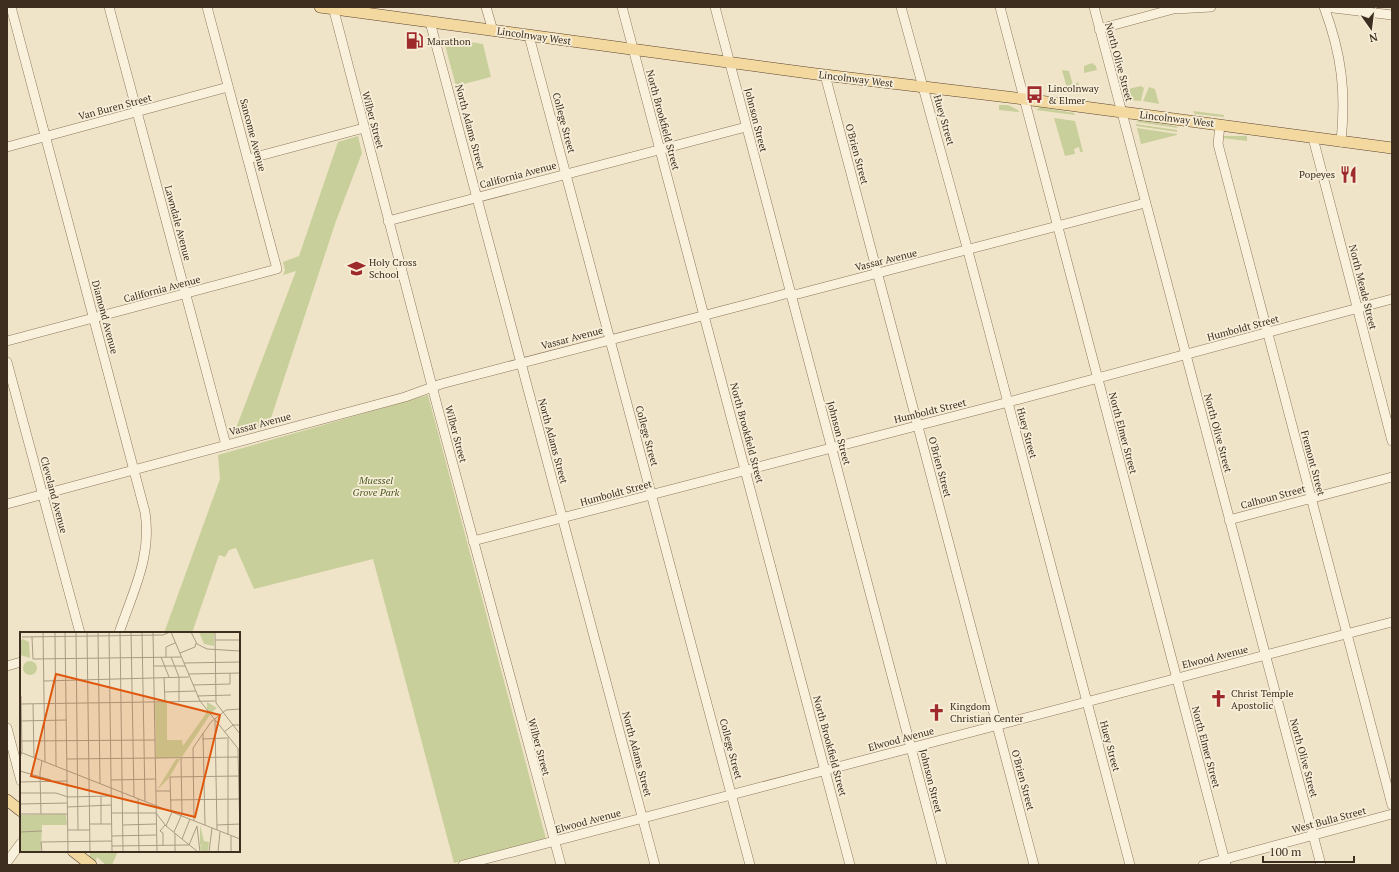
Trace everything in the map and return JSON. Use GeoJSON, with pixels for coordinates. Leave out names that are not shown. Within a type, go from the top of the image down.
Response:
{"type":"FeatureCollection","features":[{"type":"Feature","properties":{"kind":"main road","name":"Lincolnway West"},"geometry":{"type":"LineString","coordinates":[[320,7],[633,50],[923,88],[1024,99],[1392,148]]}},
{"type":"Feature","properties":{"kind":"main road"},"geometry":{"type":"LineString","coordinates":[[78,854],[91,865]]}},
{"type":"Feature","properties":{"kind":"street","name":"Diamond Avenue"},"geometry":{"type":"LineString","coordinates":[[11,7],[134,470],[147,525],[147,548],[143,565],[119,632]]}},
{"type":"Feature","properties":{"kind":"street","name":"Lawndale Avenue"},"geometry":{"type":"LineString","coordinates":[[109,7],[226,445]]}},
{"type":"Feature","properties":{"kind":"street","name":"Sancome Avenue"},"geometry":{"type":"LineString","coordinates":[[207,7],[277,269]]}},
{"type":"Feature","properties":{"kind":"street"},"geometry":{"type":"LineString","coordinates":[[486,7],[493,31]]}},
{"type":"Feature","properties":{"kind":"street","name":"North Brookfield Street"},"geometry":{"type":"LineString","coordinates":[[622,7],[850,865]]}},
{"type":"Feature","properties":{"kind":"street","name":"Johnson Street"},"geometry":{"type":"LineString","coordinates":[[715,7],[942,865]]}},
{"type":"Feature","properties":{"kind":"street","name":"Huey Street"},"geometry":{"type":"LineString","coordinates":[[901,7],[968,251],[1130,865]]}},
{"type":"Feature","properties":{"kind":"street","name":"North Elmer Street"},"geometry":{"type":"LineString","coordinates":[[1000,7],[1225,862]]}},
{"type":"Feature","properties":{"kind":"street","name":"North Olive Street"},"geometry":{"type":"LineString","coordinates":[[1094,7],[1321,865]]}},
{"type":"Feature","properties":{"kind":"street"},"geometry":{"type":"LineString","coordinates":[[1099,29],[1181,7]]}},
{"type":"Feature","properties":{"kind":"street"},"geometry":{"type":"LineString","coordinates":[[1171,10],[1211,7]]}},
{"type":"Feature","properties":{"kind":"street"},"geometry":{"type":"LineString","coordinates":[[1341,142],[1344,116],[1343,79],[1336,44],[1325,7],[1392,15]]}},
{"type":"Feature","properties":{"kind":"street","name":"Wilber Street"},"geometry":{"type":"LineString","coordinates":[[333,8],[432,388],[561,865]]}},
{"type":"Feature","properties":{"kind":"street","name":"North Adams Street"},"geometry":{"type":"LineString","coordinates":[[430,22],[655,865]]}},
{"type":"Feature","properties":{"kind":"street","name":"College Street"},"geometry":{"type":"LineString","coordinates":[[530,36],[750,865]]}},
{"type":"Feature","properties":{"kind":"street","name":"O'Brien Street"},"geometry":{"type":"LineString","coordinates":[[825,75],[1034,865]]}},
{"type":"Feature","properties":{"kind":"street","name":"Van Buren Street"},"geometry":{"type":"LineString","coordinates":[[7,147],[228,87]]}},
{"type":"Feature","properties":{"kind":"street","name":"Fremont Street"},"geometry":{"type":"LineString","coordinates":[[1220,125],[1218,144],[1392,806]]}},
{"type":"Feature","properties":{"kind":"street","name":"California Avenue"},"geometry":{"type":"LineString","coordinates":[[388,221],[746,127]]}},
{"type":"Feature","properties":{"kind":"street"},"geometry":{"type":"LineString","coordinates":[[248,159],[364,128]]}},
{"type":"Feature","properties":{"kind":"street","name":"North Meade Street"},"geometry":{"type":"LineString","coordinates":[[1313,138],[1392,440]]}},
{"type":"Feature","properties":{"kind":"street","name":"Vassar Avenue"},"geometry":{"type":"LineString","coordinates":[[7,504],[398,399],[522,363],[704,315],[791,294],[798,294],[968,251],[1146,203]]}},
{"type":"Feature","properties":{"kind":"street","name":"California Avenue"},"geometry":{"type":"LineString","coordinates":[[7,341],[277,269]]}},
{"type":"Feature","properties":{"kind":"street","name":"Humboldt Street"},"geometry":{"type":"LineString","coordinates":[[473,541],[1008,402],[1392,299]]}},
{"type":"Feature","properties":{"kind":"street","name":"Cleveland Avenue"},"geometry":{"type":"LineString","coordinates":[[7,362],[80,632]]}},
{"type":"Feature","properties":{"kind":"street","name":"Calhoun Street"},"geometry":{"type":"LineString","coordinates":[[1229,520],[1392,476]]}},
{"type":"Feature","properties":{"kind":"street","name":"Elwood Avenue"},"geometry":{"type":"LineString","coordinates":[[469,864],[1392,622]]}},
{"type":"Feature","properties":{"kind":"street"},"geometry":{"type":"LineString","coordinates":[[7,666],[20,662]]}},
{"type":"Feature","properties":{"kind":"street"},"geometry":{"type":"LineString","coordinates":[[7,728],[20,777]]}},
{"type":"Feature","properties":{"kind":"street","name":"West Bulla Street"},"geometry":{"type":"LineString","coordinates":[[1203,865],[1225,862],[1392,814]]}},
{"type":"Feature","properties":{"kind":"street"},"geometry":{"type":"LineString","coordinates":[[7,862],[20,844]]}},
{"type":"Feature","properties":{"kind":"green space"},"geometry":{"type":"Polygon","coordinates":[[[443,38],[483,44],[491,77],[456,86],[443,38]]]}},
{"type":"Feature","properties":{"kind":"green space"},"geometry":{"type":"Polygon","coordinates":[[[1092,63],[1096,66],[1097,70],[1084,73],[1084,66],[1092,63]]]}},
{"type":"Feature","properties":{"kind":"green space"},"geometry":{"type":"Polygon","coordinates":[[[1062,70],[1069,71],[1073,85],[1078,82],[1081,94],[1074,94],[1073,90],[1070,91],[1070,93],[1055,92],[1068,92],[1062,70]]]}},
{"type":"Feature","properties":{"kind":"green space"},"geometry":{"type":"Polygon","coordinates":[[[1141,86],[1144,88],[1141,101],[1126,100],[1123,90],[1141,86]]]}},
{"type":"Feature","properties":{"kind":"green space"},"geometry":{"type":"Polygon","coordinates":[[[1149,87],[1155,89],[1159,104],[1143,101],[1149,87]]]}},
{"type":"Feature","properties":{"kind":"green space"},"geometry":{"type":"Polygon","coordinates":[[[999,105],[1008,105],[1019,112],[999,110],[999,105]]]}},
{"type":"Feature","properties":{"kind":"green space"},"geometry":{"type":"Polygon","coordinates":[[[1040,107],[1074,113],[1075,115],[1036,110],[1040,107]]]}},
{"type":"Feature","properties":{"kind":"green space"},"geometry":{"type":"Polygon","coordinates":[[[1193,111],[1224,115],[1224,117],[1195,114],[1193,111]]]}},
{"type":"Feature","properties":{"kind":"green space"},"geometry":{"type":"Polygon","coordinates":[[[1054,118],[1075,121],[1083,152],[1080,152],[1079,147],[1074,149],[1075,154],[1065,156],[1054,118]]]}},
{"type":"Feature","properties":{"kind":"green space"},"geometry":{"type":"Polygon","coordinates":[[[1139,120],[1176,126],[1178,128],[1136,122],[1139,120]]]}},
{"type":"Feature","properties":{"kind":"green space"},"geometry":{"type":"Polygon","coordinates":[[[1136,124],[1177,130],[1177,132],[1136,126],[1136,124]]]}},
{"type":"Feature","properties":{"kind":"green space"},"geometry":{"type":"Polygon","coordinates":[[[1137,128],[1177,134],[1177,135],[1141,144],[1137,128]]]}},
{"type":"Feature","properties":{"kind":"green space"},"geometry":{"type":"Polygon","coordinates":[[[358,136],[362,153],[336,221],[268,427],[233,436],[296,271],[283,275],[285,270],[283,262],[299,256],[338,142],[358,136]]]}},
{"type":"Feature","properties":{"kind":"green space"},"geometry":{"type":"Polygon","coordinates":[[[1223,136],[1247,136],[1247,141],[1222,138],[1223,136]]]}},
{"type":"Feature","properties":{"kind":"green space","name":"Muessel Grove Park"},"geometry":{"type":"Polygon","coordinates":[[[428,395],[546,839],[454,863],[373,559],[254,589],[236,548],[229,550],[225,557],[219,555],[192,632],[164,632],[220,479],[218,455],[428,395]]]}},
{"type":"Feature","properties":{"kind":"green space"},"geometry":{"type":"Polygon","coordinates":[[[89,852],[118,852],[112,865],[106,865],[97,857],[95,865],[87,865],[89,852]]]}},
{"type":"Feature","properties":{"kind":"place","name":"Marathon"},"geometry":{"type":"Point","coordinates":[414,41]}},
{"type":"Feature","properties":{"kind":"place","name":"Lincolnway & Elmer"},"geometry":{"type":"Point","coordinates":[1035,94]}},
{"type":"Feature","properties":{"kind":"place","name":"Popeyes"},"geometry":{"type":"Point","coordinates":[1348,174]}},
{"type":"Feature","properties":{"kind":"place","name":"Holy Cross School"},"geometry":{"type":"Point","coordinates":[356,268]}},
{"type":"Feature","properties":{"kind":"place","name":"Christ Temple Apostolic"},"geometry":{"type":"Point","coordinates":[1218,699]}},
{"type":"Feature","properties":{"kind":"place","name":"Kingdom Christian Center"},"geometry":{"type":"Point","coordinates":[937,712]}}]}
